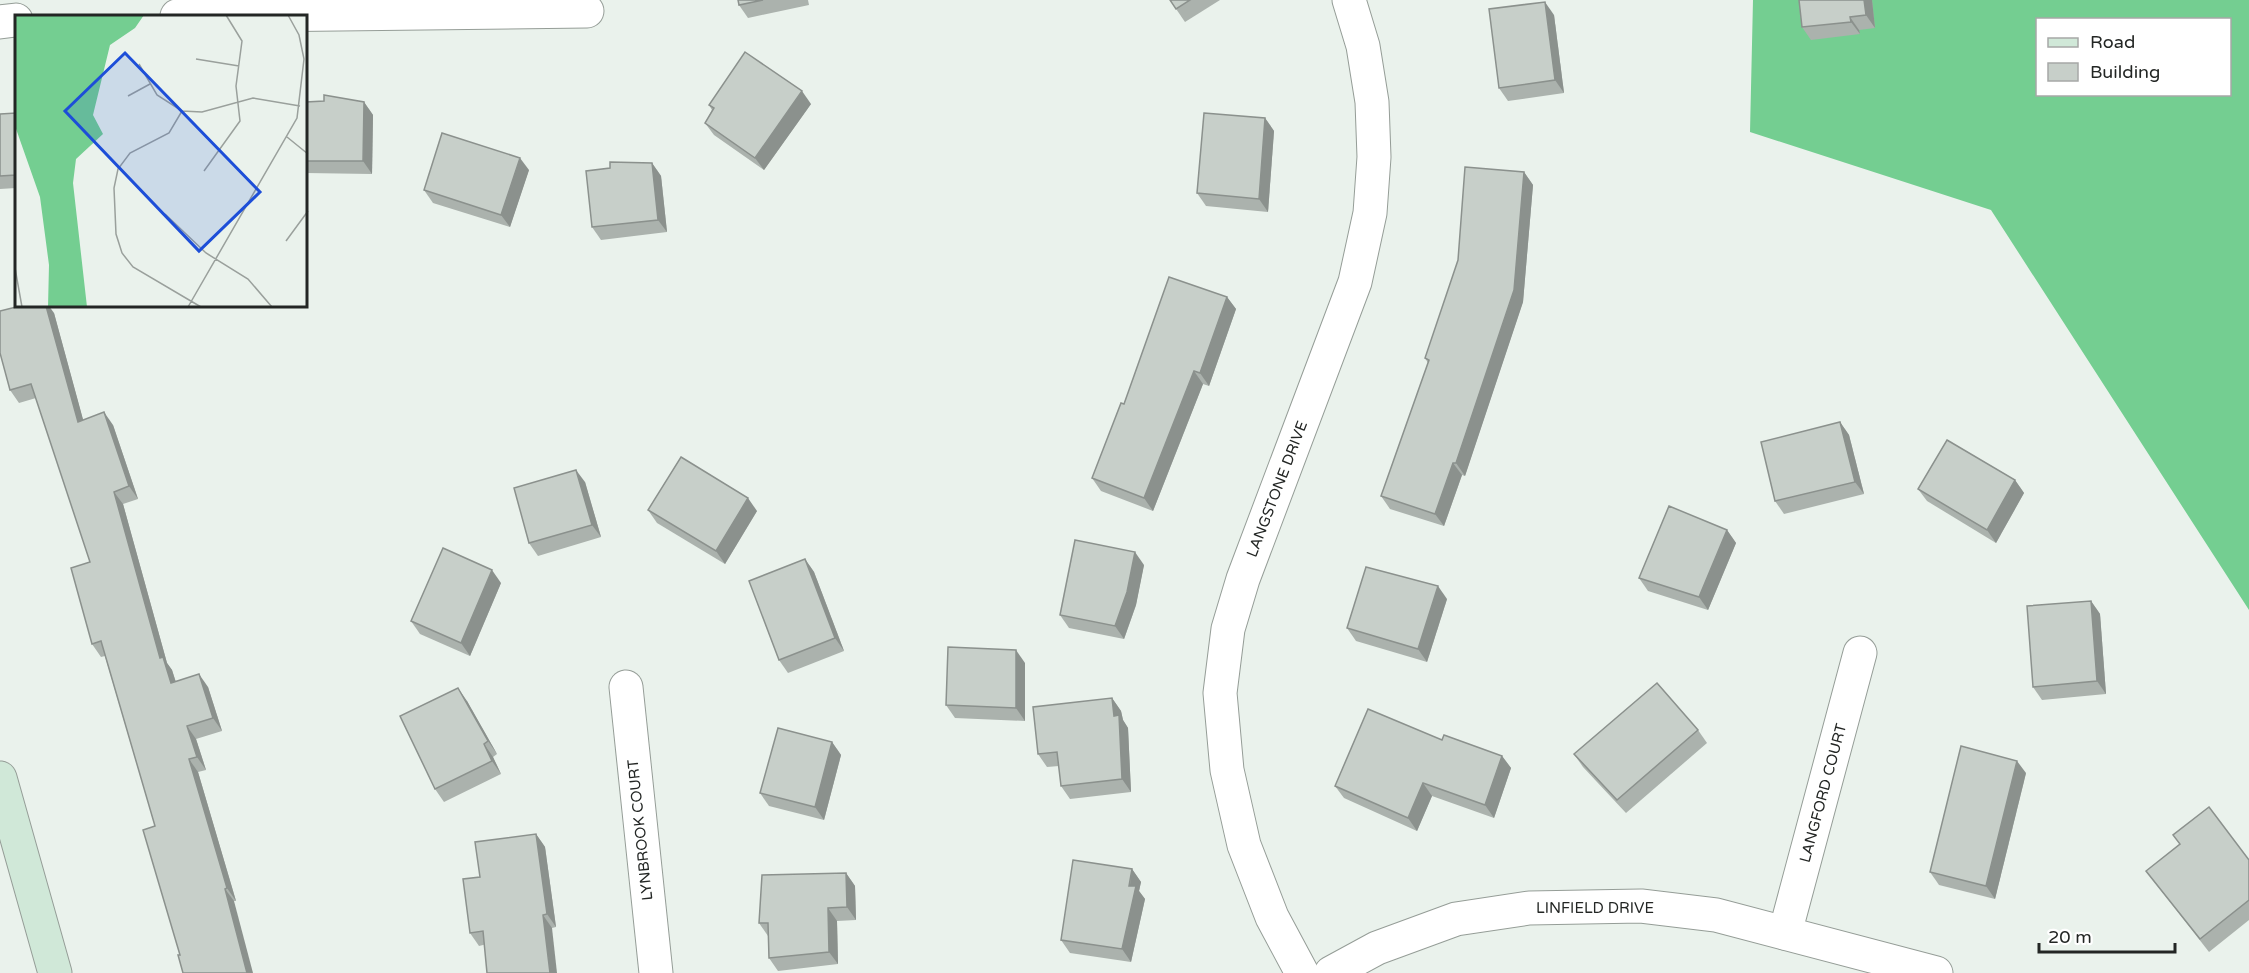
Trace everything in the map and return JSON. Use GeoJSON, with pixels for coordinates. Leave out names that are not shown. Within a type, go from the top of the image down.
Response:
{"type":"FeatureCollection","features":[{"type":"Feature","properties":{"kind":"street","name":"LANGSTONE DRIVE"},"geometry":{"type":"LineString","coordinates":[[1302,973],[1272,917],[1244,845],[1227,770],[1220,693],[1228,629],[1243,579],[1355,282],[1370,213],[1374,157],[1372,102],[1363,46],[1349,0]]}},
{"type":"Feature","properties":{"kind":"street"},"geometry":{"type":"LineString","coordinates":[[259,15],[587,11]]}},
{"type":"Feature","properties":{"kind":"street"},"geometry":{"type":"LineString","coordinates":[[0,22],[15,20]]}},
{"type":"Feature","properties":{"kind":"street","name":"LANGFORD COURT"},"geometry":{"type":"LineString","coordinates":[[1785,933],[1860,652]]}},
{"type":"Feature","properties":{"kind":"street","name":"LYNBROOK COURT"},"geometry":{"type":"LineString","coordinates":[[626,687],[656,973]]}},
{"type":"Feature","properties":{"kind":"street"},"geometry":{"type":"LineString","coordinates":[[0,778],[55,973]]}},
{"type":"Feature","properties":{"kind":"street","name":"LINFIELD DRIVE"},"geometry":{"type":"LineString","coordinates":[[1330,973],[1377,948],[1456,919],[1529,908],[1641,906],[1716,915],[1936,973]]}},
{"type":"Feature","properties":{"kind":"green space"},"geometry":{"type":"Polygon","coordinates":[[[1753,0],[2249,0],[2249,610],[1991,210],[1750,132],[1753,0]]]}},
{"type":"Feature","properties":{"kind":"building"},"geometry":{"type":"Polygon","coordinates":[[[738,0],[763,0],[739,5],[738,0]]]}},
{"type":"Feature","properties":{"kind":"building"},"geometry":{"type":"Polygon","coordinates":[[[1170,0],[1190,0],[1176,9],[1170,0]]]}},
{"type":"Feature","properties":{"kind":"building"},"geometry":{"type":"Polygon","coordinates":[[[1799,0],[1864,0],[1866,15],[1850,17],[1851,22],[1802,27],[1799,0]]]}},
{"type":"Feature","properties":{"kind":"building"},"geometry":{"type":"Polygon","coordinates":[[[1545,2],[1555,80],[1499,88],[1489,9],[1545,2]]]}},
{"type":"Feature","properties":{"kind":"building"},"geometry":{"type":"Polygon","coordinates":[[[745,52],[802,91],[755,158],[705,123],[714,108],[709,105],[745,52]]]}},
{"type":"Feature","properties":{"kind":"building"},"geometry":{"type":"Polygon","coordinates":[[[324,95],[364,102],[363,161],[308,161],[308,102],[324,101],[324,95]]]}},
{"type":"Feature","properties":{"kind":"building"},"geometry":{"type":"Polygon","coordinates":[[[15,113],[15,175],[0,176],[0,114],[15,113]]]}},
{"type":"Feature","properties":{"kind":"building"},"geometry":{"type":"Polygon","coordinates":[[[1204,113],[1265,118],[1259,199],[1197,193],[1204,113]]]}},
{"type":"Feature","properties":{"kind":"building"},"geometry":{"type":"Polygon","coordinates":[[[442,133],[520,158],[501,215],[424,190],[442,133]]]}},
{"type":"Feature","properties":{"kind":"building"},"geometry":{"type":"Polygon","coordinates":[[[610,162],[652,163],[658,220],[592,227],[586,171],[610,168],[610,162]]]}},
{"type":"Feature","properties":{"kind":"building"},"geometry":{"type":"Polygon","coordinates":[[[1465,167],[1524,172],[1514,290],[1456,463],[1453,463],[1435,514],[1381,496],[1429,360],[1425,358],[1458,260],[1465,167]]]}},
{"type":"Feature","properties":{"kind":"building"},"geometry":{"type":"Polygon","coordinates":[[[1169,277],[1227,297],[1200,373],[1194,371],[1144,498],[1092,478],[1121,403],[1124,404],[1169,277]]]}},
{"type":"Feature","properties":{"kind":"building"},"geometry":{"type":"Polygon","coordinates":[[[15,307],[47,308],[78,422],[104,412],[129,486],[114,492],[160,658],[163,657],[171,683],[199,674],[213,718],[187,726],[197,757],[189,759],[227,888],[225,889],[247,973],[183,973],[178,955],[180,955],[143,830],[155,826],[101,641],[92,644],[71,568],[90,562],[31,384],[10,390],[0,353],[0,311],[15,307]]]}},
{"type":"Feature","properties":{"kind":"building"},"geometry":{"type":"Polygon","coordinates":[[[1840,422],[1855,482],[1775,501],[1761,442],[1840,422]]]}},
{"type":"Feature","properties":{"kind":"building"},"geometry":{"type":"Polygon","coordinates":[[[1947,440],[2015,480],[1987,530],[1918,489],[1947,440]]]}},
{"type":"Feature","properties":{"kind":"building"},"geometry":{"type":"Polygon","coordinates":[[[681,457],[748,498],[716,551],[648,510],[681,457]]]}},
{"type":"Feature","properties":{"kind":"building"},"geometry":{"type":"Polygon","coordinates":[[[576,470],[592,525],[529,543],[514,488],[576,470]]]}},
{"type":"Feature","properties":{"kind":"building"},"geometry":{"type":"Polygon","coordinates":[[[1669,506],[1727,530],[1699,597],[1639,578],[1669,506]]]}},
{"type":"Feature","properties":{"kind":"building"},"geometry":{"type":"Polygon","coordinates":[[[1075,540],[1135,552],[1127,592],[1115,626],[1060,615],[1075,540]]]}},
{"type":"Feature","properties":{"kind":"building"},"geometry":{"type":"Polygon","coordinates":[[[443,548],[492,570],[461,643],[411,621],[443,548]]]}},
{"type":"Feature","properties":{"kind":"building"},"geometry":{"type":"Polygon","coordinates":[[[805,559],[835,638],[779,660],[749,581],[805,559]]]}},
{"type":"Feature","properties":{"kind":"building"},"geometry":{"type":"Polygon","coordinates":[[[1366,567],[1438,586],[1418,649],[1347,628],[1366,567]]]}},
{"type":"Feature","properties":{"kind":"building"},"geometry":{"type":"Polygon","coordinates":[[[2091,601],[2097,681],[2033,687],[2027,606],[2091,601]]]}},
{"type":"Feature","properties":{"kind":"building"},"geometry":{"type":"Polygon","coordinates":[[[948,647],[1016,650],[1016,708],[946,705],[948,647]]]}},
{"type":"Feature","properties":{"kind":"building"},"geometry":{"type":"Polygon","coordinates":[[[1657,683],[1698,730],[1617,800],[1574,754],[1657,683]]]}},
{"type":"Feature","properties":{"kind":"building"},"geometry":{"type":"Polygon","coordinates":[[[458,688],[488,741],[484,744],[492,761],[435,789],[400,716],[458,688]]]}},
{"type":"Feature","properties":{"kind":"building"},"geometry":{"type":"Polygon","coordinates":[[[1112,698],[1114,716],[1119,715],[1122,779],[1061,786],[1057,752],[1038,754],[1033,707],[1112,698]]]}},
{"type":"Feature","properties":{"kind":"building"},"geometry":{"type":"Polygon","coordinates":[[[1368,709],[1442,740],[1444,735],[1502,756],[1485,805],[1423,783],[1408,818],[1335,786],[1368,709]]]}},
{"type":"Feature","properties":{"kind":"building"},"geometry":{"type":"Polygon","coordinates":[[[778,728],[832,742],[815,807],[760,793],[778,728]]]}},
{"type":"Feature","properties":{"kind":"building"},"geometry":{"type":"Polygon","coordinates":[[[1961,746],[2017,761],[1986,886],[1930,872],[1961,746]]]}},
{"type":"Feature","properties":{"kind":"building"},"geometry":{"type":"Polygon","coordinates":[[[2209,807],[2249,860],[2249,900],[2200,939],[2146,871],[2180,844],[2173,835],[2209,807]]]}},
{"type":"Feature","properties":{"kind":"building"},"geometry":{"type":"Polygon","coordinates":[[[536,834],[547,914],[543,915],[550,973],[487,973],[483,931],[470,933],[463,879],[480,877],[475,842],[536,834]]]}},
{"type":"Feature","properties":{"kind":"building"},"geometry":{"type":"Polygon","coordinates":[[[1073,860],[1132,869],[1129,886],[1136,886],[1122,949],[1061,940],[1073,860]]]}},
{"type":"Feature","properties":{"kind":"building"},"geometry":{"type":"Polygon","coordinates":[[[846,873],[847,907],[828,908],[829,952],[769,958],[768,923],[759,923],[762,875],[846,873]]]}}]}
